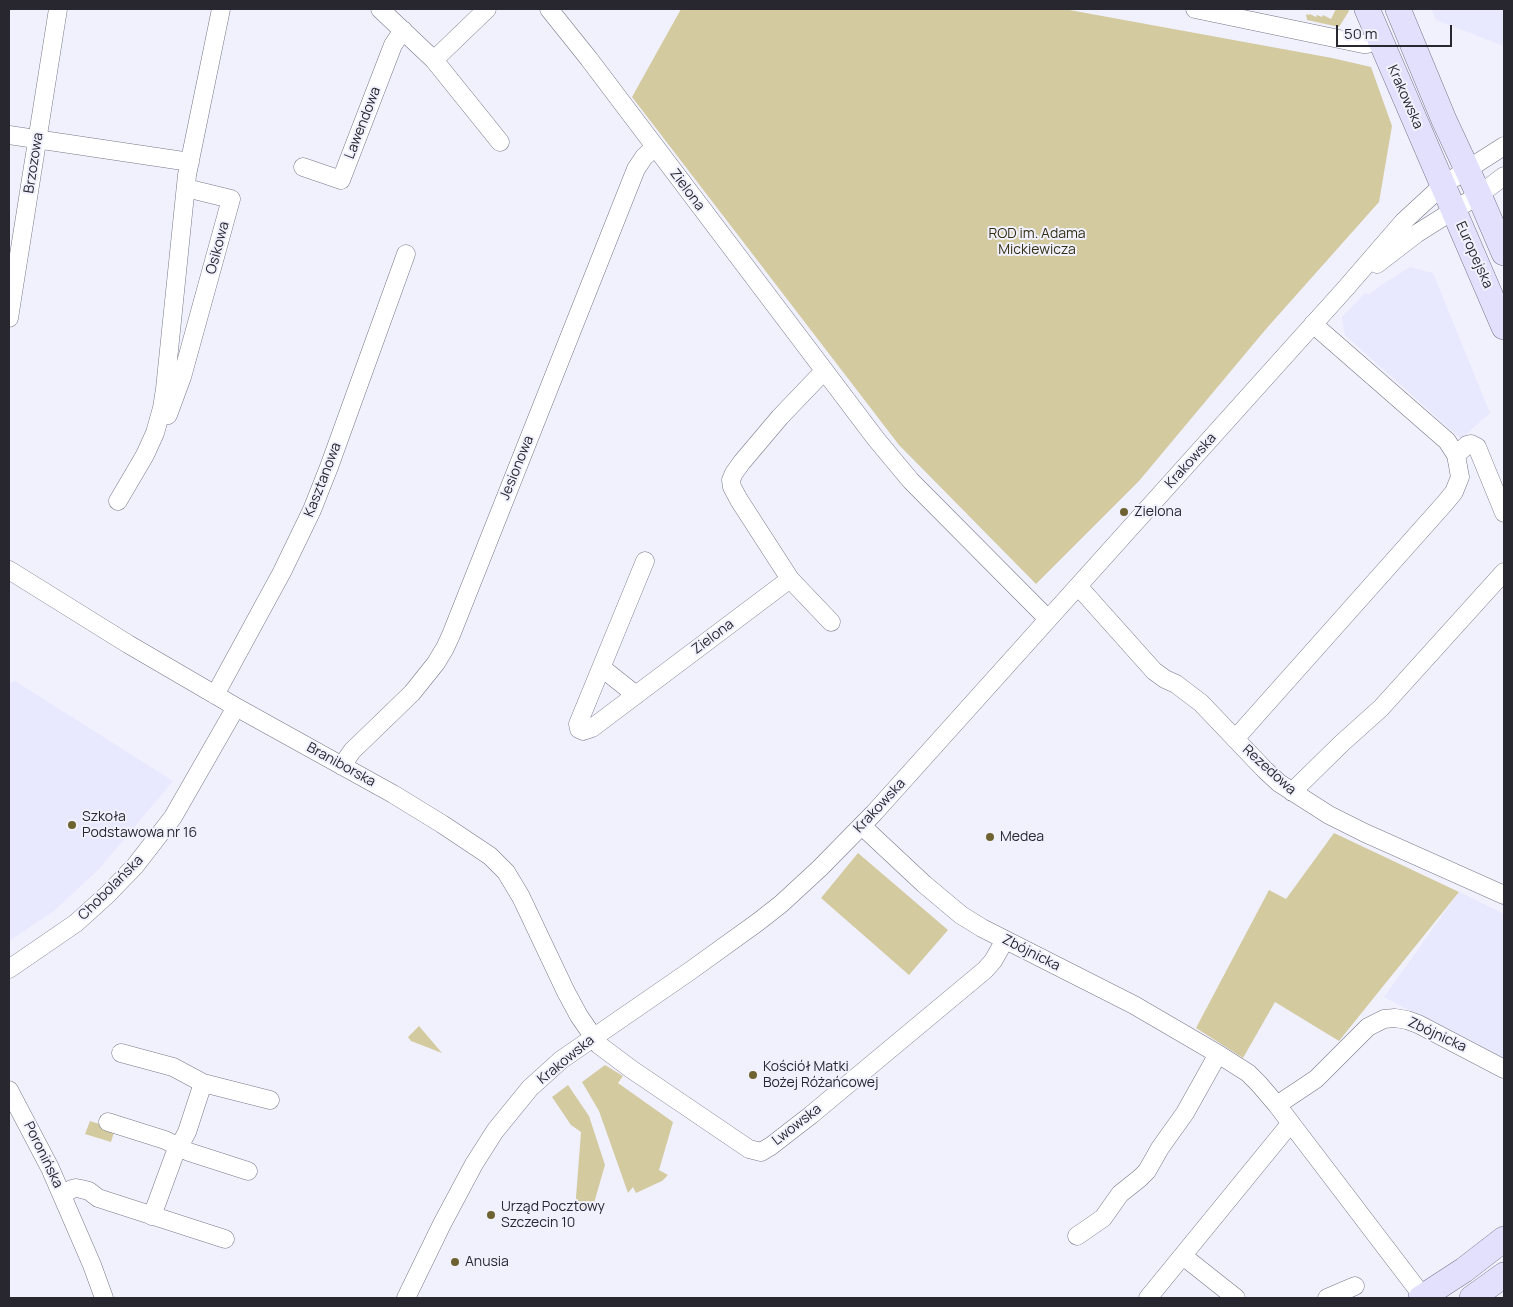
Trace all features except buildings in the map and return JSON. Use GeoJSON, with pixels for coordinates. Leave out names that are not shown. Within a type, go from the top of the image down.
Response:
{"type":"FeatureCollection","features":[{"type":"Feature","properties":{"kind":"main road","name":"Krakowska"},"geometry":{"type":"LineString","coordinates":[[1367,9],[1454,210]]}},
{"type":"Feature","properties":{"kind":"main road","name":"Krakowska"},"geometry":{"type":"LineString","coordinates":[[1398,9],[1444,120],[1480,195]]}},
{"type":"Feature","properties":{"kind":"main road","name":"Europejska"},"geometry":{"type":"LineString","coordinates":[[1480,195],[1504,253]]}},
{"type":"Feature","properties":{"kind":"main road","name":"Europejska"},"geometry":{"type":"LineString","coordinates":[[1454,210],[1504,327]]}},
{"type":"Feature","properties":{"kind":"main road"},"geometry":{"type":"LineString","coordinates":[[1423,1298],[1464,1270],[1504,1238]]}},
{"type":"Feature","properties":{"kind":"main road"},"geometry":{"type":"LineString","coordinates":[[1472,1298],[1504,1275]]}},
{"type":"Feature","properties":{"kind":"street","name":"Brzozowa"},"geometry":{"type":"LineString","coordinates":[[9,318],[58,9]]}},
{"type":"Feature","properties":{"kind":"street","name":"Osikowa"},"geometry":{"type":"LineString","coordinates":[[146,455],[162,408],[186,188],[221,9]]}},
{"type":"Feature","properties":{"kind":"street"},"geometry":{"type":"LineString","coordinates":[[380,9],[434,60],[500,142]]}},
{"type":"Feature","properties":{"kind":"street"},"geometry":{"type":"LineString","coordinates":[[434,60],[487,9]]}},
{"type":"Feature","properties":{"kind":"street","name":"Zielona"},"geometry":{"type":"LineString","coordinates":[[550,9],[824,371],[911,481],[1048,619]]}},
{"type":"Feature","properties":{"kind":"street"},"geometry":{"type":"LineString","coordinates":[[1196,9],[1362,44],[1380,39]]}},
{"type":"Feature","properties":{"kind":"street","name":"Lawendowa"},"geometry":{"type":"LineString","coordinates":[[303,167],[341,180],[393,44],[403,30]]}},
{"type":"Feature","properties":{"kind":"street"},"geometry":{"type":"LineString","coordinates":[[9,134],[190,162]]}},
{"type":"Feature","properties":{"kind":"street"},"geometry":{"type":"LineString","coordinates":[[1467,169],[1504,146]]}},
{"type":"Feature","properties":{"kind":"street","name":"Jesionowa"},"geometry":{"type":"LineString","coordinates":[[342,766],[352,751],[412,693],[432,669],[445,648],[636,169],[644,157],[655,147]]}},
{"type":"Feature","properties":{"kind":"street","name":"Krakowska"},"geometry":{"type":"LineString","coordinates":[[406,1298],[463,1182],[495,1131],[524,1095],[561,1060],[690,972],[758,922],[806,881],[862,826],[1345,290],[1404,221],[1443,185],[1467,169]]}},
{"type":"Feature","properties":{"kind":"street"},"geometry":{"type":"LineString","coordinates":[[1480,195],[1504,176]]}},
{"type":"Feature","properties":{"kind":"street","name":"Osikowa"},"geometry":{"type":"LineString","coordinates":[[118,502],[173,404],[231,199],[186,188]]}},
{"type":"Feature","properties":{"kind":"street","name":"Krakowska"},"geometry":{"type":"LineString","coordinates":[[1345,290],[1402,244],[1480,195]]}},
{"type":"Feature","properties":{"kind":"street","name":"Kasztanowa"},"geometry":{"type":"LineString","coordinates":[[215,695],[282,572],[312,510],[406,254]]}},
{"type":"Feature","properties":{"kind":"street"},"geometry":{"type":"LineString","coordinates":[[1235,739],[1454,492],[1460,477],[1456,455],[1448,441],[1313,324]]}},
{"type":"Feature","properties":{"kind":"street"},"geometry":{"type":"LineString","coordinates":[[170,336],[192,342]]}},
{"type":"Feature","properties":{"kind":"street"},"geometry":{"type":"LineString","coordinates":[[824,371],[780,417],[742,462],[731,480],[732,487],[739,500],[790,579],[831,622]]}},
{"type":"Feature","properties":{"kind":"street"},"geometry":{"type":"LineString","coordinates":[[1456,455],[1468,445],[1471,444],[1477,447],[1504,513]]}},
{"type":"Feature","properties":{"kind":"street","name":"Zielona"},"geometry":{"type":"LineString","coordinates":[[645,561],[578,724],[579,729],[587,730],[592,728],[790,579]]}},
{"type":"Feature","properties":{"kind":"street","name":"Braniborska"},"geometry":{"type":"LineString","coordinates":[[9,570],[128,644],[442,824],[490,856],[506,872],[522,897],[566,992],[593,1037]]}},
{"type":"Feature","properties":{"kind":"street"},"geometry":{"type":"LineString","coordinates":[[1292,792],[1381,708],[1504,572]]}},
{"type":"Feature","properties":{"kind":"street","name":"Rezedowa"},"geometry":{"type":"LineString","coordinates":[[1078,586],[1154,671],[1186,690],[1201,703],[1265,770],[1292,792],[1351,826],[1504,895]]}},
{"type":"Feature","properties":{"kind":"street"},"geometry":{"type":"LineString","coordinates":[[602,668],[636,695]]}},
{"type":"Feature","properties":{"kind":"street","name":"Chobolańska"},"geometry":{"type":"LineString","coordinates":[[9,969],[76,922],[108,894],[135,866],[173,817],[236,707]]}},
{"type":"Feature","properties":{"kind":"street","name":"Zbójnicka"},"geometry":{"type":"LineString","coordinates":[[862,826],[961,915],[1005,940],[1134,1005],[1248,1073],[1277,1106],[1423,1298]]}},
{"type":"Feature","properties":{"kind":"street","name":"Lwowska"},"geometry":{"type":"LineString","coordinates":[[593,1037],[608,1052],[744,1146],[761,1152],[811,1115],[985,970],[993,961],[1005,940]]}},
{"type":"Feature","properties":{"kind":"street","name":"Zbójnicka"},"geometry":{"type":"LineString","coordinates":[[1277,1106],[1316,1079],[1368,1027],[1384,1018],[1407,1020],[1418,1024],[1504,1069]]}},
{"type":"Feature","properties":{"kind":"street"},"geometry":{"type":"LineString","coordinates":[[121,1053],[173,1066],[203,1083],[270,1100]]}},
{"type":"Feature","properties":{"kind":"street"},"geometry":{"type":"LineString","coordinates":[[1077,1236],[1103,1218],[1120,1194],[1147,1171],[1160,1148],[1185,1112],[1218,1054]]}},
{"type":"Feature","properties":{"kind":"street"},"geometry":{"type":"LineString","coordinates":[[152,1216],[174,1156],[188,1132],[203,1083]]}},
{"type":"Feature","properties":{"kind":"street","name":"Poronińska"},"geometry":{"type":"LineString","coordinates":[[9,1090],[62,1195],[104,1298]]}},
{"type":"Feature","properties":{"kind":"street"},"geometry":{"type":"LineString","coordinates":[[108,1122],[165,1140],[189,1152],[248,1171]]}},
{"type":"Feature","properties":{"kind":"street"},"geometry":{"type":"LineString","coordinates":[[1148,1298],[1290,1124]]}},
{"type":"Feature","properties":{"kind":"street","name":"Poronińska"},"geometry":{"type":"LineString","coordinates":[[62,1195],[72,1189],[89,1191],[98,1198],[225,1239]]}},
{"type":"Feature","properties":{"kind":"street"},"geometry":{"type":"LineString","coordinates":[[1183,1256],[1236,1298]]}},
{"type":"Feature","properties":{"kind":"street"},"geometry":{"type":"LineString","coordinates":[[1327,1298],[1355,1286]]}},
{"type":"Feature","properties":{"kind":"shaded area"},"geometry":{"type":"Polygon","coordinates":[[[1431,9],[1504,9],[1504,46],[1436,20],[1431,9]]]}},
{"type":"Feature","properties":{"kind":"shaded area"},"geometry":{"type":"Polygon","coordinates":[[[1410,267],[1433,273],[1490,413],[1461,439],[1345,335],[1342,317],[1365,293],[1369,295],[1410,267]]]}},
{"type":"Feature","properties":{"kind":"shaded area","name":"Szkoła Podstawowa nr 16"},"geometry":{"type":"Polygon","coordinates":[[[15,681],[173,781],[99,869],[55,910],[9,941],[9,683],[15,681]]]}},
{"type":"Feature","properties":{"kind":"shaded area"},"geometry":{"type":"Polygon","coordinates":[[[1459,892],[1504,914],[1504,1061],[1384,997],[1459,892]]]}},
{"type":"Feature","properties":{"kind":"green space","name":"ROD im. Adama Mickiewicza"},"geometry":{"type":"Polygon","coordinates":[[[681,9],[1064,9],[1332,58],[1371,67],[1392,126],[1379,202],[1266,329],[1139,481],[1036,584],[899,445],[632,97],[681,9]]]}},
{"type":"Feature","properties":{"kind":"green space"},"geometry":{"type":"Polygon","coordinates":[[[1336,9],[1348,9],[1349,11],[1339,27],[1307,20],[1306,14],[1316,17],[1317,15],[1322,17],[1323,15],[1331,19],[1336,9]]]}},
{"type":"Feature","properties":{"kind":"green space"},"geometry":{"type":"Polygon","coordinates":[[[1334,833],[1459,892],[1339,1041],[1275,1002],[1243,1058],[1196,1028],[1269,890],[1286,899],[1334,833]]]}},
{"type":"Feature","properties":{"kind":"green space"},"geometry":{"type":"Polygon","coordinates":[[[858,853],[948,930],[909,975],[821,898],[858,853]]]}},
{"type":"Feature","properties":{"kind":"green space"},"geometry":{"type":"Polygon","coordinates":[[[419,1026],[442,1053],[411,1041],[408,1037],[419,1026]]]}},
{"type":"Feature","properties":{"kind":"green space"},"geometry":{"type":"Polygon","coordinates":[[[605,1065],[623,1076],[618,1083],[673,1122],[659,1170],[668,1175],[662,1181],[636,1193],[633,1187],[628,1193],[599,1111],[582,1082],[605,1065]]]}},
{"type":"Feature","properties":{"kind":"green space"},"geometry":{"type":"Polygon","coordinates":[[[568,1085],[589,1116],[605,1165],[592,1210],[575,1210],[581,1132],[571,1125],[552,1097],[568,1085]]]}},
{"type":"Feature","properties":{"kind":"green space"},"geometry":{"type":"Polygon","coordinates":[[[90,1121],[115,1129],[111,1142],[85,1134],[90,1121]]]}},
{"type":"Feature","properties":{"kind":"place","name":"Zielona"},"geometry":{"type":"Point","coordinates":[1124,512]}},
{"type":"Feature","properties":{"kind":"place","name":"Szkoła Podstawowa nr 16"},"geometry":{"type":"Point","coordinates":[72,825]}},
{"type":"Feature","properties":{"kind":"place","name":"Medea"},"geometry":{"type":"Point","coordinates":[990,837]}},
{"type":"Feature","properties":{"kind":"place","name":"Kościół Matki Bożej Różańcowej"},"geometry":{"type":"Point","coordinates":[753,1075]}},
{"type":"Feature","properties":{"kind":"place","name":"Urząd Pocztowy Szczecin 10"},"geometry":{"type":"Point","coordinates":[491,1215]}},
{"type":"Feature","properties":{"kind":"place","name":"Anusia"},"geometry":{"type":"Point","coordinates":[455,1262]}}]}
